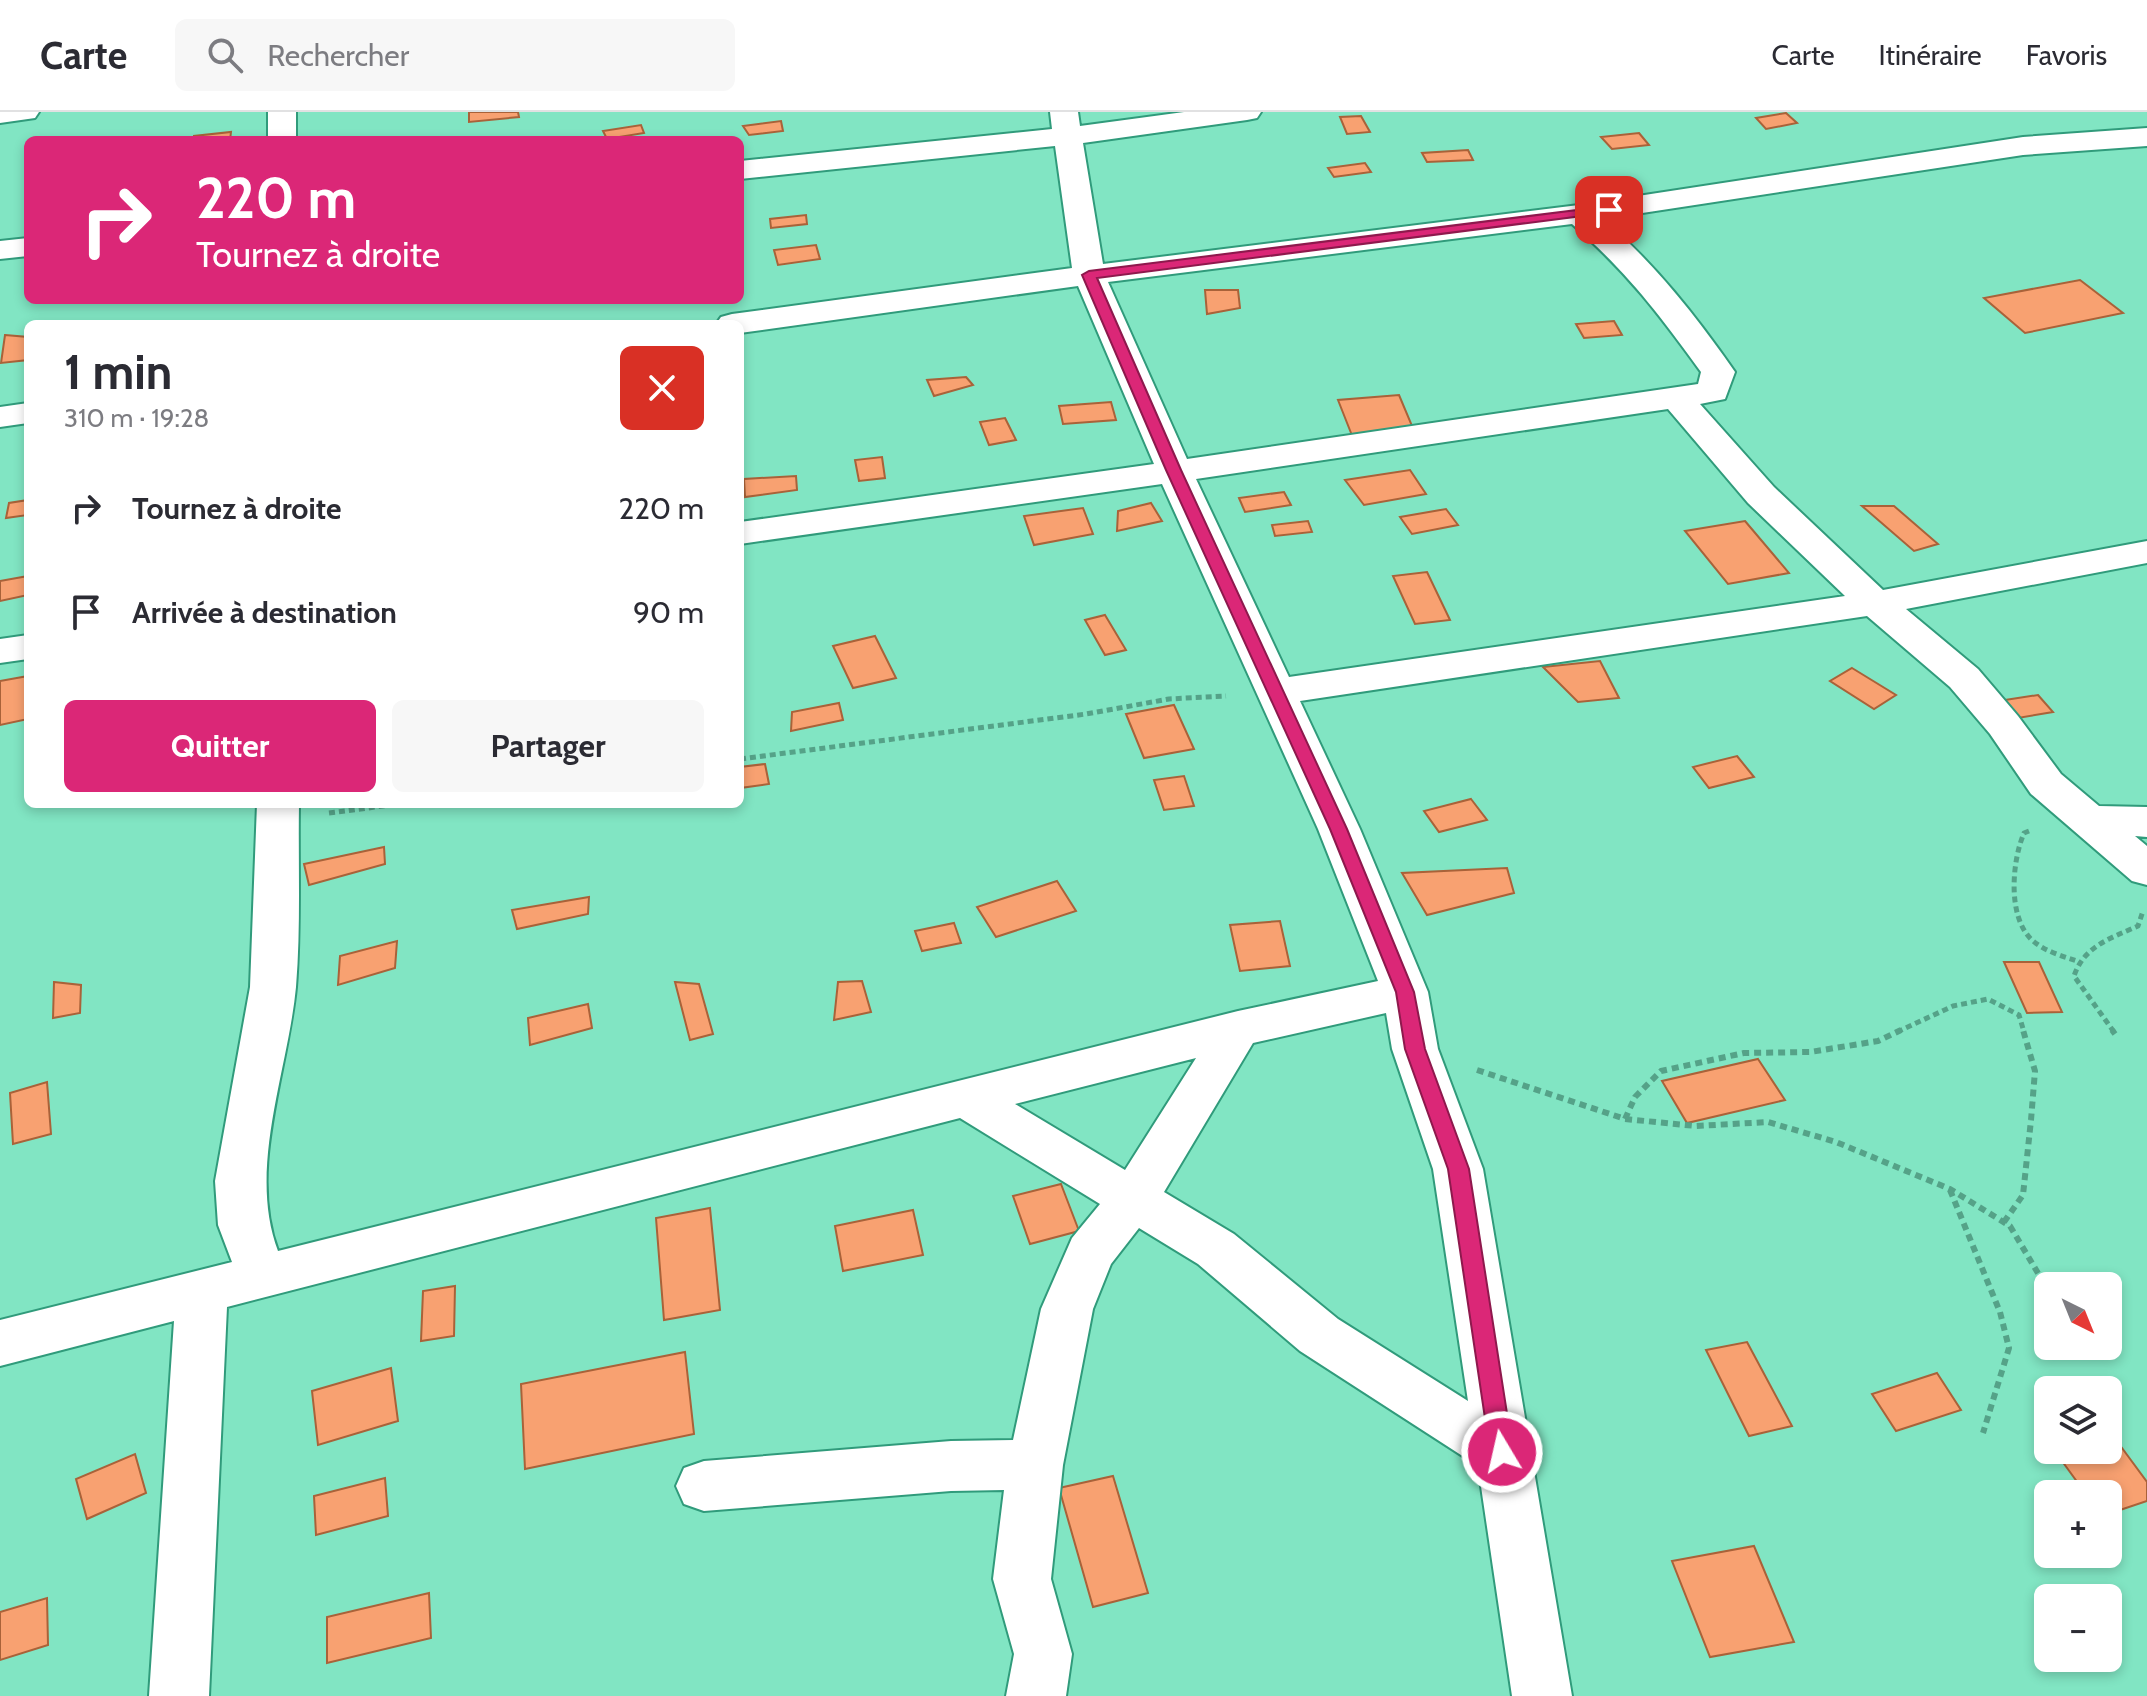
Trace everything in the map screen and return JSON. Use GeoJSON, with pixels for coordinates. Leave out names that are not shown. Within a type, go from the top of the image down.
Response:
{"type":"FeatureCollection","features":[{"type":"Feature","properties":{"kind":"street"},"geometry":{"type":"LineString","coordinates":[[0,115],[25,112]]}},
{"type":"Feature","properties":{"kind":"street"},"geometry":{"type":"LineString","coordinates":[[282,112],[282,136]]}},
{"type":"Feature","properties":{"kind":"street"},"geometry":{"type":"LineString","coordinates":[[744,169],[1066,124],[1247,112]]}},
{"type":"Feature","properties":{"kind":"street"},"geometry":{"type":"LineString","coordinates":[[1066,124],[1089,275],[1174,470],[1339,829],[1405,992],[1415,1049],[1458,1169],[1542,1696]]}},
{"type":"Feature","properties":{"kind":"street"},"geometry":{"type":"LineString","coordinates":[[744,322],[1089,275],[1579,214],[2023,146],[2147,137]]}},
{"type":"Feature","properties":{"kind":"street"},"geometry":{"type":"LineString","coordinates":[[2023,146],[2147,163]]}},
{"type":"Feature","properties":{"kind":"street"},"geometry":{"type":"LineString","coordinates":[[744,532],[1713,392],[1718,372],[1655,287],[1627,256],[1579,214]]}},
{"type":"Feature","properties":{"kind":"street"},"geometry":{"type":"LineString","coordinates":[[1455,230],[1564,234],[1627,256]]}},
{"type":"Feature","properties":{"kind":"street"},"geometry":{"type":"LineString","coordinates":[[0,250],[24,247]]}},
{"type":"Feature","properties":{"kind":"street"},"geometry":{"type":"LineString","coordinates":[[1676,398],[1741,475],[1875,603],[1964,678],[2004,725],[2046,784],[2147,870]]}},
{"type":"Feature","properties":{"kind":"street"},"geometry":{"type":"LineString","coordinates":[[0,417],[24,414]]}},
{"type":"Feature","properties":{"kind":"street"},"geometry":{"type":"LineString","coordinates":[[1275,692],[1875,603],[2147,552]]}},
{"type":"Feature","properties":{"kind":"street"},"geometry":{"type":"LineString","coordinates":[[0,651],[24,648]]}},
{"type":"Feature","properties":{"kind":"street"},"geometry":{"type":"LineString","coordinates":[[263,1278],[243,1225],[240,1181],[273,987],[279,812]]}},
{"type":"Feature","properties":{"kind":"street"},"geometry":{"type":"LineString","coordinates":[[2089,820],[2147,822]]}},
{"type":"Feature","properties":{"kind":"street"},"geometry":{"type":"LineString","coordinates":[[0,1343],[1238,1029],[1405,992]]}},
{"type":"Feature","properties":{"kind":"street"},"geometry":{"type":"LineString","coordinates":[[1036,1696],[1043,1654],[1022,1579],[1035,1465],[1067,1309],[1090,1253],[1134,1198],[1238,1029]]}},
{"type":"Feature","properties":{"kind":"street"},"geometry":{"type":"LineString","coordinates":[[967,1099],[1216,1249],[1319,1335],[1502,1452]]}},
{"type":"Feature","properties":{"kind":"street"},"geometry":{"type":"LineString","coordinates":[[179,1696],[202,1293]]}},
{"type":"Feature","properties":{"kind":"street"},"geometry":{"type":"LineString","coordinates":[[704,1486],[951,1466],[1035,1465]]}},
{"type":"Feature","properties":{"kind":"path"},"geometry":{"type":"LineString","coordinates":[[744,758],[1086,714],[1169,699],[1275,692]]}},
{"type":"Feature","properties":{"kind":"path"},"geometry":{"type":"LineString","coordinates":[[279,812],[339,808]]}},
{"type":"Feature","properties":{"kind":"path"},"geometry":{"type":"LineString","coordinates":[[2077,961],[2043,949],[2025,932],[2016,918],[2015,852],[2024,833],[2089,820]]}},
{"type":"Feature","properties":{"kind":"path"},"geometry":{"type":"LineString","coordinates":[[2115,1034],[2074,976],[2077,961],[2090,947],[2138,926],[2147,903]]}},
{"type":"Feature","properties":{"kind":"path"},"geometry":{"type":"LineString","coordinates":[[1625,1119],[1635,1097],[1661,1071],[1744,1053],[1810,1052],[1878,1041],[1953,1006],[1988,999],[2019,1015],[2035,1071],[2023,1195],[2004,1222]]}},
{"type":"Feature","properties":{"kind":"path"},"geometry":{"type":"LineString","coordinates":[[1415,1049],[1625,1119],[1696,1126],[1768,1122],[1836,1142],[1950,1189],[2004,1222],[2010,1226],[2037,1272]]}},
{"type":"Feature","properties":{"kind":"path"},"geometry":{"type":"LineString","coordinates":[[1950,1189],[2000,1312],[2009,1348],[1983,1433]]}},
{"type":"Feature","properties":{"kind":"building"},"geometry":{"type":"Polygon","coordinates":[[[469,112],[518,112],[519,117],[469,122],[469,112]]]}},
{"type":"Feature","properties":{"kind":"building"},"geometry":{"type":"Polygon","coordinates":[[[1786,113],[1797,123],[1766,129],[1756,118],[1786,113]]]}},
{"type":"Feature","properties":{"kind":"building"},"geometry":{"type":"Polygon","coordinates":[[[1361,116],[1370,132],[1347,134],[1340,117],[1361,116]]]}},
{"type":"Feature","properties":{"kind":"building"},"geometry":{"type":"Polygon","coordinates":[[[781,121],[783,131],[749,135],[743,126],[781,121]]]}},
{"type":"Feature","properties":{"kind":"building"},"geometry":{"type":"Polygon","coordinates":[[[641,125],[644,133],[606,136],[603,131],[641,125]]]}},
{"type":"Feature","properties":{"kind":"building"},"geometry":{"type":"Polygon","coordinates":[[[231,132],[230,136],[194,136],[231,132]]]}},
{"type":"Feature","properties":{"kind":"building"},"geometry":{"type":"Polygon","coordinates":[[[1639,133],[1649,145],[1612,149],[1601,137],[1639,133]]]}},
{"type":"Feature","properties":{"kind":"building"},"geometry":{"type":"Polygon","coordinates":[[[1468,150],[1473,160],[1427,162],[1422,153],[1468,150]]]}},
{"type":"Feature","properties":{"kind":"building"},"geometry":{"type":"Polygon","coordinates":[[[1365,163],[1371,172],[1334,177],[1328,168],[1365,163]]]}},
{"type":"Feature","properties":{"kind":"building"},"geometry":{"type":"Polygon","coordinates":[[[806,215],[807,224],[771,228],[770,219],[806,215]]]}},
{"type":"Feature","properties":{"kind":"building"},"geometry":{"type":"Polygon","coordinates":[[[816,245],[820,259],[778,265],[774,250],[816,245]]]}},
{"type":"Feature","properties":{"kind":"building"},"geometry":{"type":"Polygon","coordinates":[[[2080,280],[2123,313],[2025,333],[1984,298],[2080,280]]]}},
{"type":"Feature","properties":{"kind":"building"},"geometry":{"type":"Polygon","coordinates":[[[1205,290],[1238,290],[1240,308],[1207,314],[1205,290]]]}},
{"type":"Feature","properties":{"kind":"building"},"geometry":{"type":"Polygon","coordinates":[[[1614,321],[1622,335],[1584,338],[1576,324],[1614,321]]]}},
{"type":"Feature","properties":{"kind":"building"},"geometry":{"type":"Polygon","coordinates":[[[5,335],[24,337],[24,360],[1,363],[5,335]]]}},
{"type":"Feature","properties":{"kind":"building"},"geometry":{"type":"Polygon","coordinates":[[[966,377],[973,385],[934,396],[927,380],[966,377]]]}},
{"type":"Feature","properties":{"kind":"building"},"geometry":{"type":"Polygon","coordinates":[[[1399,395],[1415,433],[1353,438],[1338,400],[1399,395]]]}},
{"type":"Feature","properties":{"kind":"building"},"geometry":{"type":"Polygon","coordinates":[[[1111,402],[1116,420],[1063,424],[1059,406],[1111,402]]]}},
{"type":"Feature","properties":{"kind":"building"},"geometry":{"type":"Polygon","coordinates":[[[1005,418],[1016,440],[989,445],[980,422],[1005,418]]]}},
{"type":"Feature","properties":{"kind":"building"},"geometry":{"type":"Polygon","coordinates":[[[882,457],[885,478],[859,481],[855,460],[882,457]]]}},
{"type":"Feature","properties":{"kind":"building"},"geometry":{"type":"Polygon","coordinates":[[[1410,470],[1426,494],[1364,505],[1345,480],[1410,470]]]}},
{"type":"Feature","properties":{"kind":"building"},"geometry":{"type":"Polygon","coordinates":[[[796,476],[797,490],[745,497],[744,479],[796,476]]]}},
{"type":"Feature","properties":{"kind":"building"},"geometry":{"type":"Polygon","coordinates":[[[1284,492],[1291,505],[1245,512],[1239,498],[1284,492]]]}},
{"type":"Feature","properties":{"kind":"building"},"geometry":{"type":"Polygon","coordinates":[[[24,501],[24,516],[6,518],[9,503],[24,501]]]}},
{"type":"Feature","properties":{"kind":"building"},"geometry":{"type":"Polygon","coordinates":[[[1151,503],[1162,521],[1117,531],[1118,511],[1151,503]]]}},
{"type":"Feature","properties":{"kind":"building"},"geometry":{"type":"Polygon","coordinates":[[[1862,506],[1894,506],[1938,544],[1914,551],[1862,506]]]}},
{"type":"Feature","properties":{"kind":"building"},"geometry":{"type":"Polygon","coordinates":[[[1083,508],[1093,534],[1034,545],[1024,516],[1083,508]]]}},
{"type":"Feature","properties":{"kind":"building"},"geometry":{"type":"Polygon","coordinates":[[[1446,509],[1458,525],[1412,534],[1400,517],[1446,509]]]}},
{"type":"Feature","properties":{"kind":"building"},"geometry":{"type":"Polygon","coordinates":[[[1308,521],[1312,532],[1275,536],[1272,525],[1308,521]]]}},
{"type":"Feature","properties":{"kind":"building"},"geometry":{"type":"Polygon","coordinates":[[[1745,521],[1789,573],[1728,584],[1685,531],[1745,521]]]}},
{"type":"Feature","properties":{"kind":"building"},"geometry":{"type":"Polygon","coordinates":[[[1427,572],[1450,620],[1415,624],[1393,576],[1427,572]]]}},
{"type":"Feature","properties":{"kind":"building"},"geometry":{"type":"Polygon","coordinates":[[[24,577],[24,596],[0,601],[0,581],[24,577]]]}},
{"type":"Feature","properties":{"kind":"building"},"geometry":{"type":"Polygon","coordinates":[[[1105,615],[1126,650],[1105,655],[1085,620],[1105,615]]]}},
{"type":"Feature","properties":{"kind":"building"},"geometry":{"type":"Polygon","coordinates":[[[875,636],[896,678],[853,688],[833,646],[875,636]]]}},
{"type":"Feature","properties":{"kind":"building"},"geometry":{"type":"Polygon","coordinates":[[[1600,661],[1619,698],[1578,702],[1543,667],[1600,661]]]}},
{"type":"Feature","properties":{"kind":"building"},"geometry":{"type":"Polygon","coordinates":[[[1852,668],[1896,695],[1874,709],[1830,681],[1852,668]]]}},
{"type":"Feature","properties":{"kind":"building"},"geometry":{"type":"Polygon","coordinates":[[[24,677],[24,720],[0,725],[0,681],[24,677]]]}},
{"type":"Feature","properties":{"kind":"building"},"geometry":{"type":"Polygon","coordinates":[[[2038,695],[2053,712],[2018,718],[2005,700],[2038,695]]]}},
{"type":"Feature","properties":{"kind":"building"},"geometry":{"type":"Polygon","coordinates":[[[839,703],[843,720],[791,731],[792,712],[839,703]]]}},
{"type":"Feature","properties":{"kind":"building"},"geometry":{"type":"Polygon","coordinates":[[[1174,705],[1194,749],[1144,758],[1126,714],[1174,705]]]}},
{"type":"Feature","properties":{"kind":"building"},"geometry":{"type":"Polygon","coordinates":[[[1737,756],[1754,777],[1709,788],[1693,767],[1737,756]]]}},
{"type":"Feature","properties":{"kind":"building"},"geometry":{"type":"Polygon","coordinates":[[[765,764],[769,784],[744,787],[744,767],[765,764]]]}},
{"type":"Feature","properties":{"kind":"building"},"geometry":{"type":"Polygon","coordinates":[[[1184,776],[1194,806],[1164,810],[1154,780],[1184,776]]]}},
{"type":"Feature","properties":{"kind":"building"},"geometry":{"type":"Polygon","coordinates":[[[1471,799],[1487,820],[1439,832],[1424,811],[1471,799]]]}},
{"type":"Feature","properties":{"kind":"building"},"geometry":{"type":"Polygon","coordinates":[[[384,847],[385,864],[309,885],[304,864],[384,847]]]}},
{"type":"Feature","properties":{"kind":"building"},"geometry":{"type":"Polygon","coordinates":[[[1507,868],[1514,893],[1427,915],[1402,873],[1507,868]]]}},
{"type":"Feature","properties":{"kind":"building"},"geometry":{"type":"Polygon","coordinates":[[[1057,881],[1076,911],[996,937],[977,907],[1057,881]]]}},
{"type":"Feature","properties":{"kind":"building"},"geometry":{"type":"Polygon","coordinates":[[[589,897],[588,914],[517,929],[512,910],[589,897]]]}},
{"type":"Feature","properties":{"kind":"building"},"geometry":{"type":"Polygon","coordinates":[[[1280,921],[1290,966],[1240,971],[1230,925],[1280,921]]]}},
{"type":"Feature","properties":{"kind":"building"},"geometry":{"type":"Polygon","coordinates":[[[954,923],[961,943],[922,951],[915,931],[954,923]]]}},
{"type":"Feature","properties":{"kind":"building"},"geometry":{"type":"Polygon","coordinates":[[[397,941],[395,968],[338,985],[340,956],[397,941]]]}},
{"type":"Feature","properties":{"kind":"building"},"geometry":{"type":"Polygon","coordinates":[[[2004,962],[2039,962],[2062,1012],[2027,1013],[2004,962]]]}},
{"type":"Feature","properties":{"kind":"building"},"geometry":{"type":"Polygon","coordinates":[[[862,981],[871,1012],[834,1020],[838,982],[862,981]]]}},
{"type":"Feature","properties":{"kind":"building"},"geometry":{"type":"Polygon","coordinates":[[[54,982],[81,985],[80,1013],[53,1018],[54,982]]]}},
{"type":"Feature","properties":{"kind":"building"},"geometry":{"type":"Polygon","coordinates":[[[675,982],[699,984],[713,1034],[690,1040],[675,982]]]}},
{"type":"Feature","properties":{"kind":"building"},"geometry":{"type":"Polygon","coordinates":[[[588,1004],[592,1028],[530,1045],[528,1018],[588,1004]]]}},
{"type":"Feature","properties":{"kind":"building"},"geometry":{"type":"Polygon","coordinates":[[[1758,1059],[1785,1100],[1687,1123],[1662,1081],[1758,1059]]]}},
{"type":"Feature","properties":{"kind":"building"},"geometry":{"type":"Polygon","coordinates":[[[47,1082],[51,1134],[13,1144],[10,1093],[47,1082]]]}},
{"type":"Feature","properties":{"kind":"building"},"geometry":{"type":"Polygon","coordinates":[[[1061,1184],[1079,1231],[1030,1244],[1013,1196],[1061,1184]]]}},
{"type":"Feature","properties":{"kind":"building"},"geometry":{"type":"Polygon","coordinates":[[[710,1208],[720,1310],[664,1320],[656,1218],[710,1208]]]}},
{"type":"Feature","properties":{"kind":"building"},"geometry":{"type":"Polygon","coordinates":[[[913,1210],[923,1255],[843,1271],[835,1226],[913,1210]]]}},
{"type":"Feature","properties":{"kind":"building"},"geometry":{"type":"Polygon","coordinates":[[[455,1286],[454,1336],[421,1341],[423,1291],[455,1286]]]}},
{"type":"Feature","properties":{"kind":"building"},"geometry":{"type":"Polygon","coordinates":[[[1747,1342],[1792,1426],[1749,1436],[1706,1350],[1747,1342]]]}},
{"type":"Feature","properties":{"kind":"building"},"geometry":{"type":"Polygon","coordinates":[[[685,1352],[694,1434],[525,1469],[521,1384],[685,1352]]]}},
{"type":"Feature","properties":{"kind":"building"},"geometry":{"type":"Polygon","coordinates":[[[391,1368],[398,1421],[318,1445],[312,1391],[391,1368]]]}},
{"type":"Feature","properties":{"kind":"building"},"geometry":{"type":"Polygon","coordinates":[[[1937,1373],[1961,1410],[1896,1431],[1872,1394],[1937,1373]]]}},
{"type":"Feature","properties":{"kind":"building"},"geometry":{"type":"Polygon","coordinates":[[[2122,1448],[2147,1482],[2147,1501],[2122,1509],[2122,1480],[2076,1480],[2064,1464],[2122,1464],[2122,1448]]]}},
{"type":"Feature","properties":{"kind":"building"},"geometry":{"type":"Polygon","coordinates":[[[135,1454],[146,1493],[87,1519],[76,1479],[135,1454]]]}},
{"type":"Feature","properties":{"kind":"building"},"geometry":{"type":"Polygon","coordinates":[[[1113,1476],[1148,1593],[1093,1607],[1059,1488],[1113,1476]]]}},
{"type":"Feature","properties":{"kind":"building"},"geometry":{"type":"Polygon","coordinates":[[[385,1478],[388,1516],[316,1535],[314,1496],[385,1478]]]}},
{"type":"Feature","properties":{"kind":"building"},"geometry":{"type":"Polygon","coordinates":[[[1754,1546],[1794,1642],[1710,1657],[1672,1561],[1754,1546]]]}},
{"type":"Feature","properties":{"kind":"building"},"geometry":{"type":"Polygon","coordinates":[[[429,1593],[431,1638],[327,1663],[327,1617],[429,1593]]]}},
{"type":"Feature","properties":{"kind":"building"},"geometry":{"type":"Polygon","coordinates":[[[47,1598],[48,1645],[0,1660],[0,1612],[47,1598]]]}},
{"type":"Feature","properties":{"kind":"route"},"geometry":{"type":"LineString","coordinates":[[1502,1452],[1458,1169],[1415,1049],[1405,992],[1339,829],[1174,470],[1089,275],[1609,210]]}}]}
